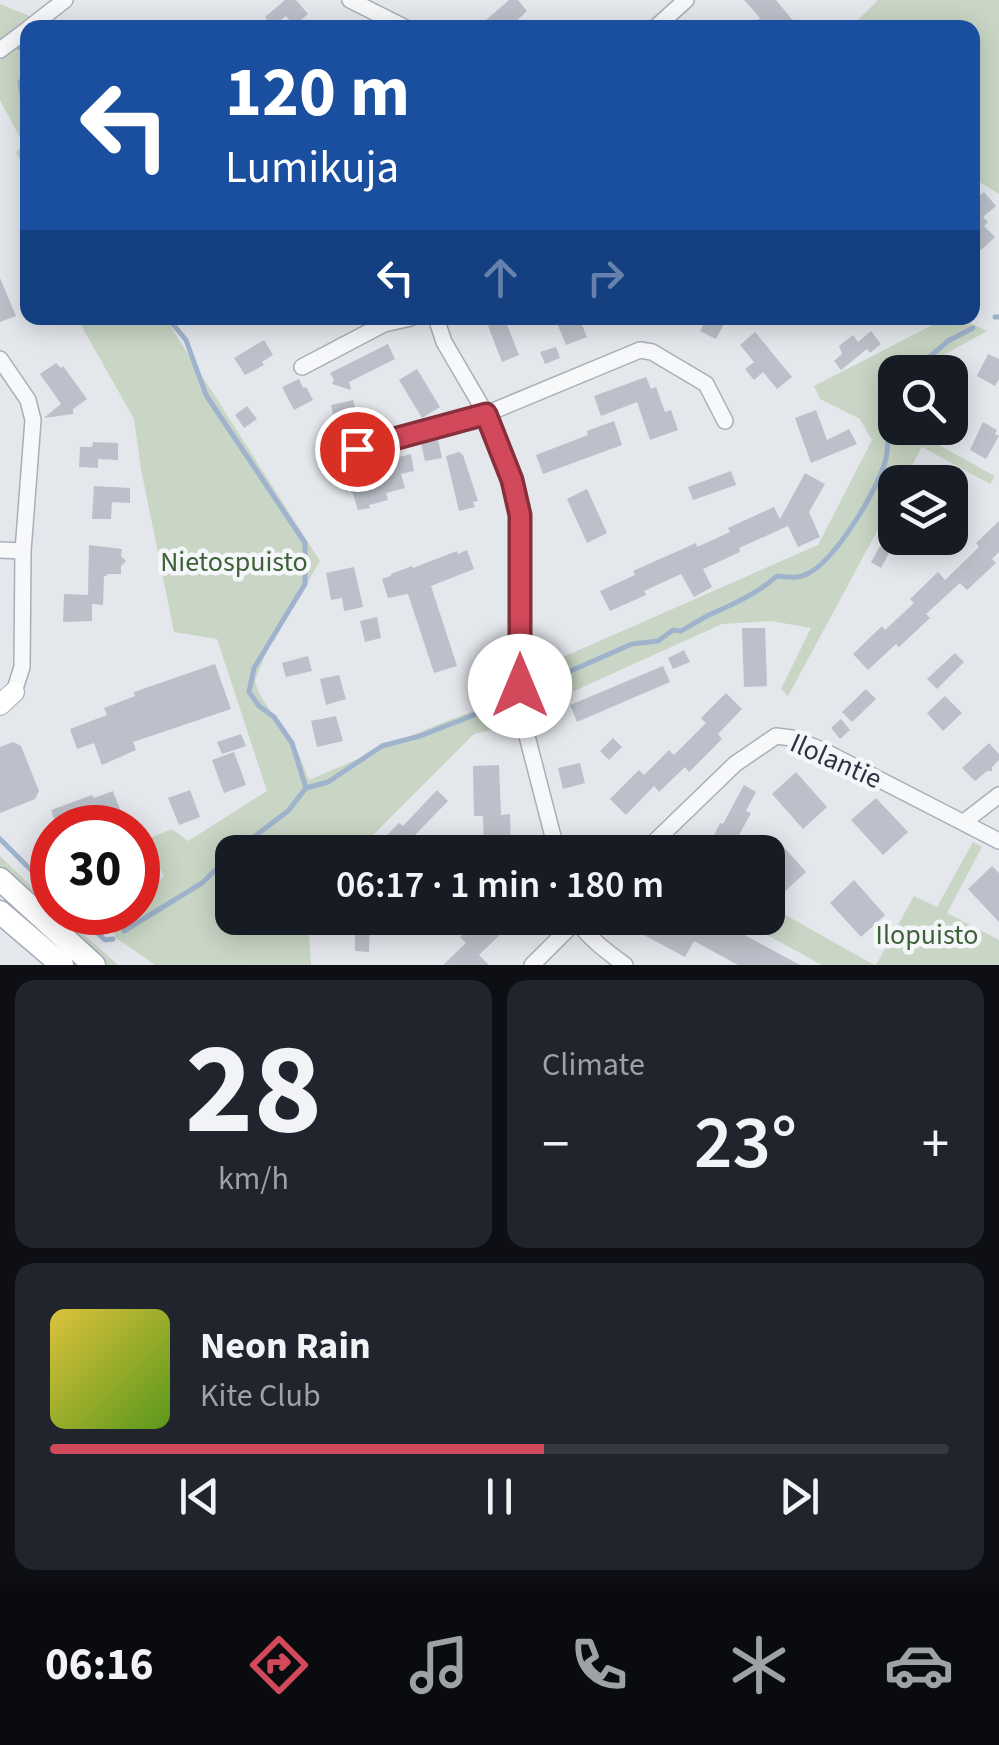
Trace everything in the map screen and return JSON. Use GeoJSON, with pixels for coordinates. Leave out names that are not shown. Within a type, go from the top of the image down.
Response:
{"type":"FeatureCollection","features":[{"type":"Feature","properties":{"kind":"main road"},"geometry":{"type":"LineString","coordinates":[[0,879],[94,965]]}},
{"type":"Feature","properties":{"kind":"main road"},"geometry":{"type":"LineString","coordinates":[[0,912],[62,965]]}},
{"type":"Feature","properties":{"kind":"street"},"geometry":{"type":"LineString","coordinates":[[38,20],[64,0]]}},
{"type":"Feature","properties":{"kind":"street"},"geometry":{"type":"LineString","coordinates":[[350,0],[390,20]]}},
{"type":"Feature","properties":{"kind":"street"},"geometry":{"type":"LineString","coordinates":[[665,20],[686,0]]}},
{"type":"Feature","properties":{"kind":"street"},"geometry":{"type":"LineString","coordinates":[[0,50],[20,34]]}},
{"type":"Feature","properties":{"kind":"street"},"geometry":{"type":"LineString","coordinates":[[302,366],[382,325]]}},
{"type":"Feature","properties":{"kind":"street"},"geometry":{"type":"LineString","coordinates":[[438,325],[444,342],[486,414],[512,480],[520,515],[520,708],[554,835]]}},
{"type":"Feature","properties":{"kind":"street"},"geometry":{"type":"LineString","coordinates":[[357,449],[486,414],[640,350],[652,352],[706,384],[726,421]]}},
{"type":"Feature","properties":{"kind":"street"},"geometry":{"type":"LineString","coordinates":[[0,359],[28,400],[33,420],[23,551],[22,667],[7,699]]}},
{"type":"Feature","properties":{"kind":"street"},"geometry":{"type":"LineString","coordinates":[[0,550],[23,551]]}},
{"type":"Feature","properties":{"kind":"street","name":"Ilolantie"},"geometry":{"type":"LineString","coordinates":[[662,835],[735,764],[776,736],[822,750],[999,841]]}},
{"type":"Feature","properties":{"kind":"street"},"geometry":{"type":"LineString","coordinates":[[964,822],[999,795]]}},
{"type":"Feature","properties":{"kind":"street"},"geometry":{"type":"LineString","coordinates":[[532,965],[561,935]]}},
{"type":"Feature","properties":{"kind":"street"},"geometry":{"type":"LineString","coordinates":[[591,935],[625,965]]}},
{"type":"Feature","properties":{"kind":"green space"},"geometry":{"type":"Polygon","coordinates":[[[878,0],[999,0],[999,194],[980,182],[980,20],[858,20],[878,0]]]}},
{"type":"Feature","properties":{"kind":"green space"},"geometry":{"type":"Polygon","coordinates":[[[0,4],[32,17],[20,20],[20,26],[0,41],[0,4]]]}},
{"type":"Feature","properties":{"kind":"green space"},"geometry":{"type":"Polygon","coordinates":[[[20,43],[20,138],[0,100],[0,58],[20,43]]]}},
{"type":"Feature","properties":{"kind":"green space","name":"Nietospuisto"},"geometry":{"type":"Polygon","coordinates":[[[81,325],[170,325],[320,561],[266,653],[255,680],[261,696],[295,747],[309,780],[497,702],[499,728],[474,734],[373,835],[215,835],[215,935],[309,935],[311,965],[155,965],[115,937],[160,935],[160,880],[164,876],[160,869],[160,834],[172,829],[188,841],[267,791],[217,639],[174,632],[134,419],[81,325]]]}},
{"type":"Feature","properties":{"kind":"green space"},"geometry":{"type":"Polygon","coordinates":[[[932,325],[975,325],[987,331],[944,355],[878,355],[878,445],[939,445],[995,476],[990,484],[968,472],[968,465],[955,465],[922,447],[912,465],[878,465],[878,529],[788,696],[781,689],[811,628],[771,621],[722,624],[530,711],[529,672],[818,545],[872,440],[860,419],[820,399],[814,386],[932,325]]]}},
{"type":"Feature","properties":{"kind":"green space","name":"Ilopuisto"},"geometry":{"type":"Polygon","coordinates":[[[973,842],[982,847],[947,913],[999,940],[999,965],[876,965],[914,896],[937,907],[973,842]]]}},
{"type":"Feature","properties":{"kind":"green space"},"geometry":{"type":"Polygon","coordinates":[[[0,856],[30,885],[30,901],[0,875],[0,856]]]}},
{"type":"Feature","properties":{"kind":"green space","name":"Ilopuisto"},"geometry":{"type":"Polygon","coordinates":[[[785,915],[874,965],[822,965],[767,935],[785,935],[785,915]]]}},
{"type":"Feature","properties":{"kind":"green space"},"geometry":{"type":"Polygon","coordinates":[[[69,935],[85,935],[118,965],[103,965],[69,935]]]}},
{"type":"Feature","properties":{"kind":"building"},"geometry":{"type":"Polygon","coordinates":[[[285,0],[296,0],[308,14],[301,20],[265,17],[285,0]]]}},
{"type":"Feature","properties":{"kind":"building"},"geometry":{"type":"Polygon","coordinates":[[[509,0],[518,0],[527,11],[517,20],[486,20],[509,0]]]}},
{"type":"Feature","properties":{"kind":"building"},"geometry":{"type":"Polygon","coordinates":[[[744,0],[776,0],[792,20],[758,20],[744,0]]]}},
{"type":"Feature","properties":{"kind":"building"},"geometry":{"type":"Polygon","coordinates":[[[984,192],[996,206],[983,217],[988,222],[984,226],[995,237],[981,250],[980,249],[980,196],[984,192]]]}},
{"type":"Feature","properties":{"kind":"building"},"geometry":{"type":"Polygon","coordinates":[[[0,278],[16,316],[0,322],[0,278]]]}},
{"type":"Feature","properties":{"kind":"building"},"geometry":{"type":"Polygon","coordinates":[[[507,325],[519,355],[502,362],[488,326],[507,325]]]}},
{"type":"Feature","properties":{"kind":"building"},"geometry":{"type":"Polygon","coordinates":[[[558,325],[582,325],[587,337],[566,345],[558,325]]]}},
{"type":"Feature","properties":{"kind":"building"},"geometry":{"type":"Polygon","coordinates":[[[703,325],[723,325],[716,339],[700,331],[703,325]]]}},
{"type":"Feature","properties":{"kind":"building"},"geometry":{"type":"Polygon","coordinates":[[[871,331],[881,344],[870,353],[867,349],[841,370],[834,361],[842,354],[839,346],[853,335],[858,342],[871,331]]]}},
{"type":"Feature","properties":{"kind":"building"},"geometry":{"type":"Polygon","coordinates":[[[755,332],[792,377],[777,389],[763,372],[754,380],[745,369],[754,362],[740,345],[755,332]]]}},
{"type":"Feature","properties":{"kind":"building"},"geometry":{"type":"Polygon","coordinates":[[[264,340],[273,355],[245,375],[234,358],[264,340]]]}},
{"type":"Feature","properties":{"kind":"building"},"geometry":{"type":"Polygon","coordinates":[[[388,344],[395,359],[349,382],[351,390],[332,384],[330,373],[388,344]]]}},
{"type":"Feature","properties":{"kind":"building"},"geometry":{"type":"Polygon","coordinates":[[[556,347],[560,358],[545,364],[540,352],[556,347]]]}},
{"type":"Feature","properties":{"kind":"building"},"geometry":{"type":"Polygon","coordinates":[[[988,354],[999,359],[995,386],[977,376],[988,354]]]}},
{"type":"Feature","properties":{"kind":"building"},"geometry":{"type":"Polygon","coordinates":[[[56,363],[63,366],[87,399],[73,409],[73,414],[44,418],[61,404],[40,374],[56,363]]]}},
{"type":"Feature","properties":{"kind":"building"},"geometry":{"type":"Polygon","coordinates":[[[417,369],[440,407],[422,418],[399,380],[417,369]]]}},
{"type":"Feature","properties":{"kind":"building"},"geometry":{"type":"Polygon","coordinates":[[[646,377],[651,389],[656,387],[665,412],[671,410],[678,430],[650,440],[637,402],[601,416],[594,396],[646,377]]]}},
{"type":"Feature","properties":{"kind":"building"},"geometry":{"type":"Polygon","coordinates":[[[299,379],[313,400],[294,410],[282,387],[299,379]]]}},
{"type":"Feature","properties":{"kind":"building"},"geometry":{"type":"Polygon","coordinates":[[[353,400],[362,434],[339,439],[331,405],[353,400]]]}},
{"type":"Feature","properties":{"kind":"building"},"geometry":{"type":"Polygon","coordinates":[[[247,406],[257,419],[244,428],[235,415],[247,406]]]}},
{"type":"Feature","properties":{"kind":"building"},"geometry":{"type":"Polygon","coordinates":[[[816,410],[827,440],[849,429],[857,444],[811,463],[795,418],[816,410]]]}},
{"type":"Feature","properties":{"kind":"building"},"geometry":{"type":"Polygon","coordinates":[[[614,421],[622,445],[543,474],[536,455],[614,421]]]}},
{"type":"Feature","properties":{"kind":"building"},"geometry":{"type":"Polygon","coordinates":[[[983,422],[997,430],[995,434],[999,436],[986,459],[970,450],[983,422]]]}},
{"type":"Feature","properties":{"kind":"building"},"geometry":{"type":"Polygon","coordinates":[[[438,440],[442,458],[425,461],[421,443],[438,440]]]}},
{"type":"Feature","properties":{"kind":"building"},"geometry":{"type":"Polygon","coordinates":[[[93,442],[118,443],[118,460],[98,459],[98,468],[79,467],[80,447],[92,447],[93,442]]]}},
{"type":"Feature","properties":{"kind":"building"},"geometry":{"type":"Polygon","coordinates":[[[459,452],[478,501],[473,502],[475,507],[459,511],[446,456],[459,452]]]}},
{"type":"Feature","properties":{"kind":"building"},"geometry":{"type":"Polygon","coordinates":[[[411,454],[414,471],[401,474],[405,488],[386,493],[388,500],[358,510],[353,494],[346,492],[343,478],[364,473],[362,469],[369,465],[411,454]]]}},
{"type":"Feature","properties":{"kind":"building"},"geometry":{"type":"Polygon","coordinates":[[[731,471],[736,485],[693,500],[688,487],[731,471]]]}},
{"type":"Feature","properties":{"kind":"building"},"geometry":{"type":"Polygon","coordinates":[[[805,473],[825,484],[809,512],[820,537],[798,547],[788,526],[703,569],[712,587],[694,597],[681,574],[610,611],[600,591],[635,575],[633,571],[696,543],[697,547],[774,507],[780,519],[805,473]]]}},
{"type":"Feature","properties":{"kind":"building"},"geometry":{"type":"Polygon","coordinates":[[[94,486],[130,488],[130,503],[112,502],[111,519],[92,519],[94,486]]]}},
{"type":"Feature","properties":{"kind":"building"},"geometry":{"type":"Polygon","coordinates":[[[587,489],[607,533],[587,543],[567,499],[587,489]]]}},
{"type":"Feature","properties":{"kind":"building"},"geometry":{"type":"Polygon","coordinates":[[[999,521],[999,552],[992,559],[996,563],[967,590],[960,583],[926,614],[930,618],[868,670],[853,654],[914,603],[910,599],[938,572],[945,580],[999,521]]]}},
{"type":"Feature","properties":{"kind":"building"},"geometry":{"type":"Polygon","coordinates":[[[89,545],[122,549],[121,556],[126,561],[121,574],[104,576],[103,605],[92,604],[92,621],[63,622],[64,594],[88,595],[89,545]]]}},
{"type":"Feature","properties":{"kind":"building"},"geometry":{"type":"Polygon","coordinates":[[[467,550],[474,569],[431,586],[457,666],[434,673],[408,594],[388,598],[382,579],[467,550]]]}},
{"type":"Feature","properties":{"kind":"building"},"geometry":{"type":"Polygon","coordinates":[[[878,550],[878,555],[888,555],[881,568],[871,562],[878,550]]]}},
{"type":"Feature","properties":{"kind":"building"},"geometry":{"type":"Polygon","coordinates":[[[354,567],[363,607],[344,611],[342,598],[331,600],[326,573],[354,567]]]}},
{"type":"Feature","properties":{"kind":"building"},"geometry":{"type":"Polygon","coordinates":[[[377,617],[381,638],[365,642],[360,621],[377,617]]]}},
{"type":"Feature","properties":{"kind":"building"},"geometry":{"type":"Polygon","coordinates":[[[742,628],[765,628],[767,686],[744,687],[742,628]]]}},
{"type":"Feature","properties":{"kind":"building"},"geometry":{"type":"Polygon","coordinates":[[[684,650],[690,662],[673,669],[668,658],[684,650]]]}},
{"type":"Feature","properties":{"kind":"building"},"geometry":{"type":"Polygon","coordinates":[[[955,653],[964,662],[937,689],[927,679],[955,653]]]}},
{"type":"Feature","properties":{"kind":"building"},"geometry":{"type":"Polygon","coordinates":[[[308,656],[312,671],[286,677],[282,663],[308,656]]]}},
{"type":"Feature","properties":{"kind":"building"},"geometry":{"type":"Polygon","coordinates":[[[215,664],[231,709],[133,742],[136,750],[102,765],[94,743],[77,749],[70,729],[107,715],[104,708],[135,696],[134,692],[215,664]]]}},
{"type":"Feature","properties":{"kind":"building"},"geometry":{"type":"Polygon","coordinates":[[[663,666],[670,682],[577,722],[570,705],[663,666]]]}},
{"type":"Feature","properties":{"kind":"building"},"geometry":{"type":"Polygon","coordinates":[[[339,675],[346,699],[326,705],[320,679],[339,675]]]}},
{"type":"Feature","properties":{"kind":"building"},"geometry":{"type":"Polygon","coordinates":[[[866,689],[876,699],[852,722],[842,712],[866,689]]]}},
{"type":"Feature","properties":{"kind":"building"},"geometry":{"type":"Polygon","coordinates":[[[726,693],[742,709],[718,734],[722,739],[689,772],[685,767],[659,792],[654,786],[626,815],[610,799],[639,770],[644,775],[669,750],[674,755],[706,723],[701,718],[726,693]]]}},
{"type":"Feature","properties":{"kind":"building"},"geometry":{"type":"Polygon","coordinates":[[[945,696],[962,713],[943,731],[927,713],[945,696]]]}},
{"type":"Feature","properties":{"kind":"building"},"geometry":{"type":"Polygon","coordinates":[[[336,716],[343,741],[317,747],[311,721],[336,716]]]}},
{"type":"Feature","properties":{"kind":"building"},"geometry":{"type":"Polygon","coordinates":[[[841,719],[850,730],[840,739],[831,728],[841,719]]]}},
{"type":"Feature","properties":{"kind":"building"},"geometry":{"type":"Polygon","coordinates":[[[241,734],[246,746],[222,754],[217,742],[241,734]]]}},
{"type":"Feature","properties":{"kind":"building"},"geometry":{"type":"Polygon","coordinates":[[[613,738],[622,747],[609,760],[600,751],[613,738]]]}},
{"type":"Feature","properties":{"kind":"building"},"geometry":{"type":"Polygon","coordinates":[[[13,742],[21,746],[39,791],[35,799],[0,813],[0,747],[13,742]]]}},
{"type":"Feature","properties":{"kind":"building"},"geometry":{"type":"Polygon","coordinates":[[[989,743],[999,754],[999,760],[992,771],[975,781],[962,768],[989,743]]]}},
{"type":"Feature","properties":{"kind":"building"},"geometry":{"type":"Polygon","coordinates":[[[234,752],[246,785],[224,793],[212,760],[234,752]]]}},
{"type":"Feature","properties":{"kind":"building"},"geometry":{"type":"Polygon","coordinates":[[[580,763],[585,783],[563,789],[558,768],[580,763]]]}},
{"type":"Feature","properties":{"kind":"building"},"geometry":{"type":"Polygon","coordinates":[[[499,765],[501,815],[510,814],[511,835],[484,835],[483,816],[474,816],[473,766],[499,765]]]}},
{"type":"Feature","properties":{"kind":"building"},"geometry":{"type":"Polygon","coordinates":[[[796,772],[827,807],[803,829],[772,794],[796,772]]]}},
{"type":"Feature","properties":{"kind":"building"},"geometry":{"type":"Polygon","coordinates":[[[744,785],[756,792],[746,811],[751,813],[739,835],[714,835],[744,785]]]}},
{"type":"Feature","properties":{"kind":"building"},"geometry":{"type":"Polygon","coordinates":[[[190,790],[200,817],[179,825],[168,798],[190,790]]]}},
{"type":"Feature","properties":{"kind":"building"},"geometry":{"type":"Polygon","coordinates":[[[437,790],[448,801],[415,835],[387,835],[399,823],[403,826],[437,790]]]}},
{"type":"Feature","properties":{"kind":"building"},"geometry":{"type":"Polygon","coordinates":[[[113,791],[118,805],[65,805],[92,795],[94,798],[113,791]]]}},
{"type":"Feature","properties":{"kind":"building"},"geometry":{"type":"Polygon","coordinates":[[[876,798],[908,832],[883,855],[851,820],[876,798]]]}},
{"type":"Feature","properties":{"kind":"building"},"geometry":{"type":"Polygon","coordinates":[[[785,848],[806,872],[785,891],[785,848]]]}},
{"type":"Feature","properties":{"kind":"building"},"geometry":{"type":"Polygon","coordinates":[[[992,866],[999,873],[999,922],[968,889],[992,866]]]}},
{"type":"Feature","properties":{"kind":"building"},"geometry":{"type":"Polygon","coordinates":[[[854,880],[885,915],[861,937],[830,903],[854,880]]]}},
{"type":"Feature","properties":{"kind":"building"},"geometry":{"type":"Polygon","coordinates":[[[355,935],[370,935],[369,952],[355,951],[355,935]]]}},
{"type":"Feature","properties":{"kind":"building"},"geometry":{"type":"Polygon","coordinates":[[[500,935],[479,955],[489,965],[443,965],[466,943],[460,937],[500,935]]]}},
{"type":"Feature","properties":{"kind":"building"},"geometry":{"type":"Polygon","coordinates":[[[644,935],[744,935],[800,965],[738,965],[694,941],[685,957],[644,935]]]}},
{"type":"Feature","properties":{"kind":"waterway"},"geometry":{"type":"LineString","coordinates":[[16,45],[20,48]]}},
{"type":"Feature","properties":{"kind":"waterway"},"geometry":{"type":"LineString","coordinates":[[174,325],[186,340],[206,395],[305,543],[305,584],[254,668],[249,692],[292,743],[306,788],[288,811],[256,835]]}},
{"type":"Feature","properties":{"kind":"waterway"},"geometry":{"type":"LineString","coordinates":[[932,355],[973,328]]}},
{"type":"Feature","properties":{"kind":"waterway"},"geometry":{"type":"LineString","coordinates":[[534,687],[632,644],[658,641],[673,630],[681,631],[754,593],[777,576],[807,574],[830,554],[855,522],[882,471],[888,445]]}},
{"type":"Feature","properties":{"kind":"waterway"},"geometry":{"type":"LineString","coordinates":[[306,788],[328,782],[382,746],[492,708]]}},
{"type":"Feature","properties":{"kind":"waterway"},"geometry":{"type":"LineString","coordinates":[[0,839],[30,869]]}},
{"type":"Feature","properties":{"kind":"waterway"},"geometry":{"type":"LineString","coordinates":[[160,909],[215,870]]}},
{"type":"Feature","properties":{"kind":"waterway"},"geometry":{"type":"LineString","coordinates":[[99,935],[105,940],[113,939]]}},
{"type":"Feature","properties":{"kind":"route"},"geometry":{"type":"LineString","coordinates":[[357,449],[486,414],[512,480],[520,515],[520,686]]}}]}
